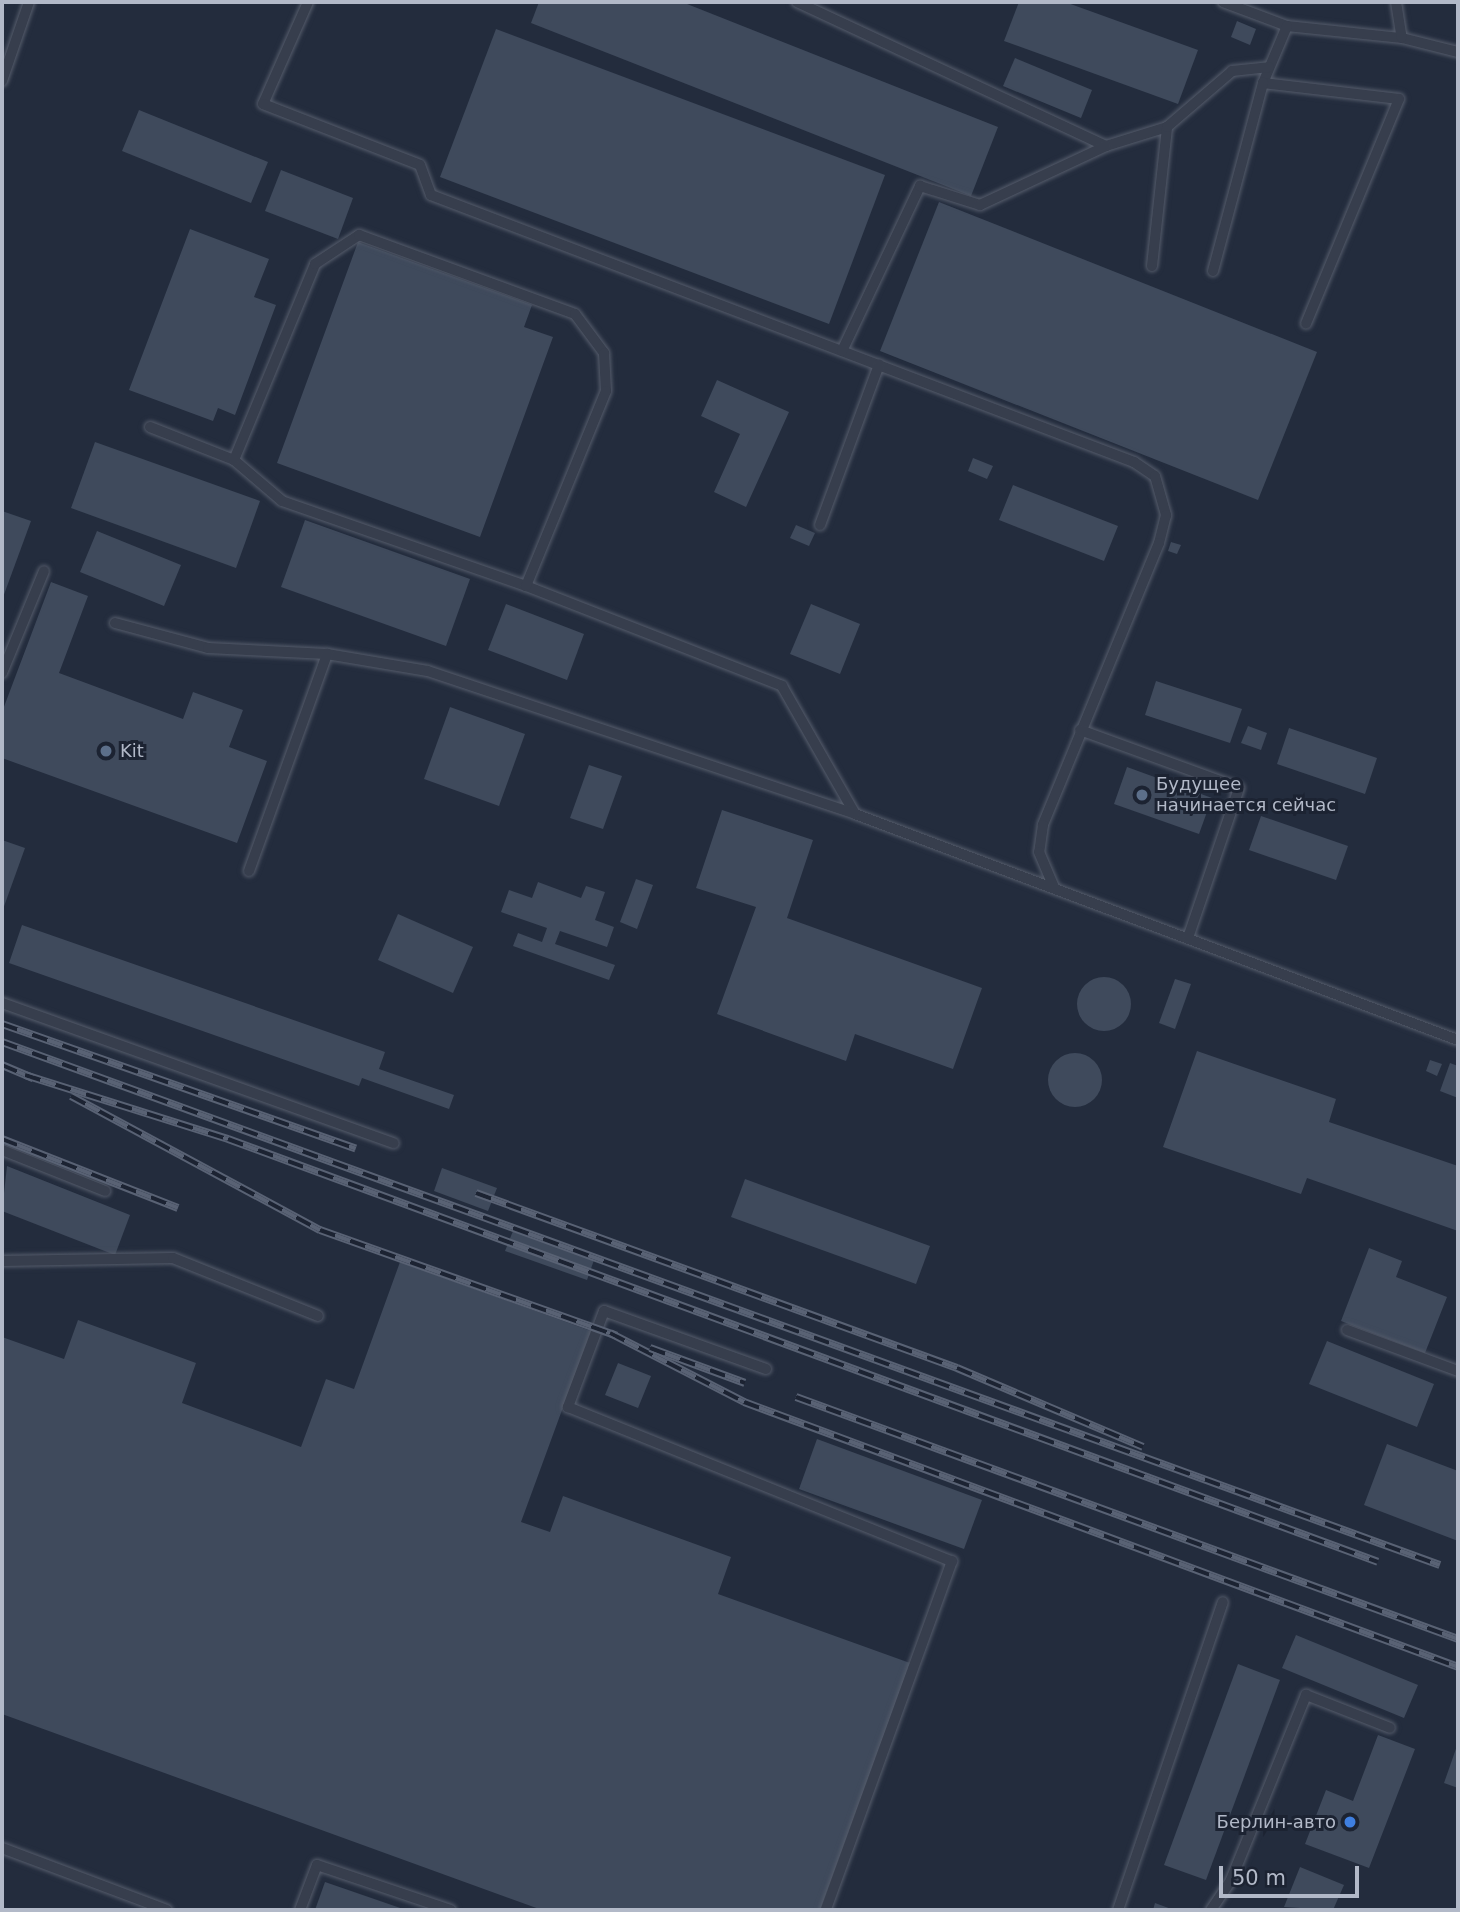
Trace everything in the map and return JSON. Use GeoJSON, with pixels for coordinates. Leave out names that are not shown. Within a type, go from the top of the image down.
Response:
{"type":"FeatureCollection","features":[{"type":"Feature","properties":{"kind":"lane"},"geometry":{"type":"LineString","coordinates":[[2,81],[30,2]]}},
{"type":"Feature","properties":{"kind":"lane"},"geometry":{"type":"LineString","coordinates":[[308,2],[263,104],[420,165],[431,195],[1134,462],[1155,476],[1166,515],[1159,543],[1043,825],[1039,852],[1054,887]]}},
{"type":"Feature","properties":{"kind":"lane"},"geometry":{"type":"LineString","coordinates":[[797,2],[1107,146]]}},
{"type":"Feature","properties":{"kind":"lane"},"geometry":{"type":"LineString","coordinates":[[1223,2],[1287,26],[1402,38],[1458,52]]}},
{"type":"Feature","properties":{"kind":"lane"},"geometry":{"type":"LineString","coordinates":[[1396,2],[1402,38]]}},
{"type":"Feature","properties":{"kind":"lane"},"geometry":{"type":"LineString","coordinates":[[1213,271],[1263,83],[1287,26]]}},
{"type":"Feature","properties":{"kind":"lane"},"geometry":{"type":"LineString","coordinates":[[842,351],[920,186],[980,205],[1107,146],[1167,127],[1232,71],[1269,67]]}},
{"type":"Feature","properties":{"kind":"lane"},"geometry":{"type":"LineString","coordinates":[[1263,83],[1399,99],[1306,324]]}},
{"type":"Feature","properties":{"kind":"lane"},"geometry":{"type":"LineString","coordinates":[[1153,265],[1167,127]]}},
{"type":"Feature","properties":{"kind":"lane"},"geometry":{"type":"LineString","coordinates":[[234,460],[315,264],[359,234],[575,314],[604,353],[606,391],[526,586]]}},
{"type":"Feature","properties":{"kind":"lane"},"geometry":{"type":"LineString","coordinates":[[820,525],[879,365]]}},
{"type":"Feature","properties":{"kind":"lane"},"geometry":{"type":"LineString","coordinates":[[150,427],[234,460],[282,501],[526,586],[782,685],[855,814]]}},
{"type":"Feature","properties":{"kind":"lane"},"geometry":{"type":"LineString","coordinates":[[2,673],[44,571]]}},
{"type":"Feature","properties":{"kind":"lane"},"geometry":{"type":"LineString","coordinates":[[115,623],[208,648],[327,654],[428,671],[855,814],[1458,1040]]}},
{"type":"Feature","properties":{"kind":"lane"},"geometry":{"type":"LineString","coordinates":[[249,871],[327,654]]}},
{"type":"Feature","properties":{"kind":"lane"},"geometry":{"type":"LineString","coordinates":[[1080,730],[1239,788],[1188,938]]}},
{"type":"Feature","properties":{"kind":"lane"},"geometry":{"type":"LineString","coordinates":[[2,1003],[394,1143]]}},
{"type":"Feature","properties":{"kind":"lane"},"geometry":{"type":"LineString","coordinates":[[2,1150],[105,1191]]}},
{"type":"Feature","properties":{"kind":"lane"},"geometry":{"type":"LineString","coordinates":[[2,1261],[173,1258],[318,1316]]}},
{"type":"Feature","properties":{"kind":"lane"},"geometry":{"type":"LineString","coordinates":[[766,1369],[604,1311],[569,1407],[952,1561],[826,1910]]}},
{"type":"Feature","properties":{"kind":"lane"},"geometry":{"type":"LineString","coordinates":[[1347,1330],[1458,1371]]}},
{"type":"Feature","properties":{"kind":"lane"},"geometry":{"type":"LineString","coordinates":[[1118,1910],[1223,1602]]}},
{"type":"Feature","properties":{"kind":"lane"},"geometry":{"type":"LineString","coordinates":[[1211,1910],[1231,1880],[1306,1695],[1390,1728]]}},
{"type":"Feature","properties":{"kind":"lane"},"geometry":{"type":"LineString","coordinates":[[2,1848],[167,1910]]}},
{"type":"Feature","properties":{"kind":"lane"},"geometry":{"type":"LineString","coordinates":[[300,1910],[317,1865],[451,1910]]}},
{"type":"Feature","properties":{"kind":"building"},"geometry":{"type":"Polygon","coordinates":[[[539,2],[682,2],[998,127],[971,196],[531,23],[539,2]]]}},
{"type":"Feature","properties":{"kind":"building"},"geometry":{"type":"Polygon","coordinates":[[[1019,2],[1065,2],[1198,50],[1178,104],[1004,41],[1019,2]]]}},
{"type":"Feature","properties":{"kind":"building"},"geometry":{"type":"Polygon","coordinates":[[[1237,21],[1256,29],[1250,45],[1231,37],[1237,21]]]}},
{"type":"Feature","properties":{"kind":"building"},"geometry":{"type":"Polygon","coordinates":[[[496,29],[885,175],[829,324],[440,177],[496,29]]]}},
{"type":"Feature","properties":{"kind":"building"},"geometry":{"type":"Polygon","coordinates":[[[1015,58],[1092,90],[1081,118],[1003,86],[1015,58]]]}},
{"type":"Feature","properties":{"kind":"building"},"geometry":{"type":"Polygon","coordinates":[[[139,110],[268,162],[251,203],[122,151],[139,110]]]}},
{"type":"Feature","properties":{"kind":"building"},"geometry":{"type":"Polygon","coordinates":[[[281,170],[353,198],[338,239],[265,211],[281,170]]]}},
{"type":"Feature","properties":{"kind":"building"},"geometry":{"type":"Polygon","coordinates":[[[939,202],[1317,352],[1258,500],[880,351],[939,202]]]}},
{"type":"Feature","properties":{"kind":"building"},"geometry":{"type":"Polygon","coordinates":[[[190,229],[269,259],[254,297],[276,305],[235,415],[218,408],[213,421],[129,390],[190,229]]]}},
{"type":"Feature","properties":{"kind":"building"},"geometry":{"type":"Polygon","coordinates":[[[358,242],[532,305],[524,327],[553,337],[480,537],[277,463],[358,242]]]}},
{"type":"Feature","properties":{"kind":"building"},"geometry":{"type":"Polygon","coordinates":[[[717,380],[789,412],[746,507],[714,492],[740,434],[701,416],[717,380]]]}},
{"type":"Feature","properties":{"kind":"building"},"geometry":{"type":"Polygon","coordinates":[[[95,442],[260,501],[236,568],[71,508],[95,442]]]}},
{"type":"Feature","properties":{"kind":"building"},"geometry":{"type":"Polygon","coordinates":[[[973,458],[993,466],[987,479],[968,471],[973,458]]]}},
{"type":"Feature","properties":{"kind":"building"},"geometry":{"type":"Polygon","coordinates":[[[1013,485],[1118,526],[1104,561],[999,520],[1013,485]]]}},
{"type":"Feature","properties":{"kind":"building"},"geometry":{"type":"Polygon","coordinates":[[[2,511],[31,521],[2,600],[2,511]]]}},
{"type":"Feature","properties":{"kind":"building"},"geometry":{"type":"Polygon","coordinates":[[[305,520],[470,579],[446,646],[281,587],[305,520]]]}},
{"type":"Feature","properties":{"kind":"building"},"geometry":{"type":"Polygon","coordinates":[[[796,525],[815,533],[809,546],[790,538],[796,525]]]}},
{"type":"Feature","properties":{"kind":"building"},"geometry":{"type":"Polygon","coordinates":[[[97,531],[181,565],[164,606],[80,572],[97,531]]]}},
{"type":"Feature","properties":{"kind":"building"},"geometry":{"type":"Polygon","coordinates":[[[1171,542],[1181,545],[1177,554],[1168,551],[1171,542]]]}},
{"type":"Feature","properties":{"kind":"building"},"geometry":{"type":"Polygon","coordinates":[[[51,582],[88,596],[59,673],[183,719],[193,692],[243,710],[229,747],[267,761],[237,843],[2,758],[2,712],[51,582]]]}},
{"type":"Feature","properties":{"kind":"building"},"geometry":{"type":"Polygon","coordinates":[[[506,604],[584,634],[567,680],[488,650],[506,604]]]}},
{"type":"Feature","properties":{"kind":"building"},"geometry":{"type":"Polygon","coordinates":[[[811,604],[860,624],[840,674],[790,654],[811,604]]]}},
{"type":"Feature","properties":{"kind":"building"},"geometry":{"type":"Polygon","coordinates":[[[1156,681],[1242,709],[1230,743],[1145,715],[1156,681]]]}},
{"type":"Feature","properties":{"kind":"building"},"geometry":{"type":"Polygon","coordinates":[[[450,707],[525,734],[499,806],[424,779],[450,707]]]}},
{"type":"Feature","properties":{"kind":"building"},"geometry":{"type":"Polygon","coordinates":[[[1248,726],[1267,733],[1261,750],[1241,743],[1248,726]]]}},
{"type":"Feature","properties":{"kind":"building"},"geometry":{"type":"Polygon","coordinates":[[[1289,728],[1377,758],[1365,794],[1277,764],[1289,728]]]}},
{"type":"Feature","properties":{"kind":"building"},"geometry":{"type":"Polygon","coordinates":[[[589,765],[622,776],[603,829],[570,818],[589,765]]]}},
{"type":"Feature","properties":{"kind":"building"},"geometry":{"type":"Polygon","coordinates":[[[1127,767],[1212,798],[1199,834],[1114,804],[1127,767]]]}},
{"type":"Feature","properties":{"kind":"building"},"geometry":{"type":"Polygon","coordinates":[[[722,810],[813,840],[787,918],[982,988],[953,1069],[855,1034],[846,1061],[717,1014],[756,907],[696,888],[722,810]]]}},
{"type":"Feature","properties":{"kind":"building"},"geometry":{"type":"Polygon","coordinates":[[[1261,816],[1348,846],[1336,880],[1249,850],[1261,816]]]}},
{"type":"Feature","properties":{"kind":"building"},"geometry":{"type":"Polygon","coordinates":[[[2,840],[25,848],[2,912],[2,840]]]}},
{"type":"Feature","properties":{"kind":"building"},"geometry":{"type":"Polygon","coordinates":[[[636,879],[653,885],[637,929],[620,922],[636,879]]]}},
{"type":"Feature","properties":{"kind":"building"},"geometry":{"type":"Polygon","coordinates":[[[538,882],[581,898],[586,886],[605,892],[595,920],[614,927],[607,947],[560,931],[555,944],[615,965],[609,980],[513,946],[518,933],[542,942],[547,928],[501,912],[509,890],[532,898],[538,882]]]}},
{"type":"Feature","properties":{"kind":"building"},"geometry":{"type":"Polygon","coordinates":[[[398,914],[473,947],[453,993],[378,960],[398,914]]]}},
{"type":"Feature","properties":{"kind":"building"},"geometry":{"type":"Polygon","coordinates":[[[22,925],[385,1052],[379,1069],[454,1095],[449,1109],[362,1078],[359,1086],[9,963],[22,925]]]}},
{"type":"Feature","properties":{"kind":"building"},"geometry":{"type":"Polygon","coordinates":[[[1104,977],[1123,985],[1131,1004],[1123,1023],[1104,1031],[1085,1023],[1077,1004],[1085,985],[1104,977]]]}},
{"type":"Feature","properties":{"kind":"building"},"geometry":{"type":"Polygon","coordinates":[[[1175,979],[1191,984],[1175,1029],[1159,1023],[1175,979]]]}},
{"type":"Feature","properties":{"kind":"building"},"geometry":{"type":"Polygon","coordinates":[[[1197,1051],[1336,1099],[1329,1122],[1458,1166],[1458,1231],[1307,1178],[1301,1194],[1163,1147],[1197,1051]]]}},
{"type":"Feature","properties":{"kind":"building"},"geometry":{"type":"Polygon","coordinates":[[[1075,1053],[1094,1061],[1102,1080],[1094,1099],[1075,1107],[1056,1099],[1048,1080],[1056,1061],[1075,1053]]]}},
{"type":"Feature","properties":{"kind":"building"},"geometry":{"type":"Polygon","coordinates":[[[1430,1060],[1442,1064],[1437,1076],[1426,1071],[1430,1060]]]}},
{"type":"Feature","properties":{"kind":"building"},"geometry":{"type":"Polygon","coordinates":[[[1450,1063],[1458,1066],[1458,1098],[1440,1091],[1450,1063]]]}},
{"type":"Feature","properties":{"kind":"building"},"geometry":{"type":"Polygon","coordinates":[[[7,1166],[130,1215],[115,1255],[2,1211],[7,1166]]]}},
{"type":"Feature","properties":{"kind":"building"},"geometry":{"type":"Polygon","coordinates":[[[442,1168],[497,1188],[488,1211],[434,1191],[442,1168]]]}},
{"type":"Feature","properties":{"kind":"building"},"geometry":{"type":"Polygon","coordinates":[[[745,1179],[930,1246],[916,1284],[731,1217],[745,1179]]]}},
{"type":"Feature","properties":{"kind":"building"},"geometry":{"type":"Polygon","coordinates":[[[513,1231],[594,1260],[587,1280],[505,1251],[513,1231]]]}},
{"type":"Feature","properties":{"kind":"building"},"geometry":{"type":"Polygon","coordinates":[[[1369,1248],[1402,1261],[1396,1277],[1447,1297],[1425,1353],[1341,1321],[1369,1248]]]}},
{"type":"Feature","properties":{"kind":"building"},"geometry":{"type":"Polygon","coordinates":[[[400,1262],[591,1331],[521,1522],[550,1532],[563,1496],[731,1557],[718,1594],[910,1663],[820,1910],[542,1910],[2,1714],[2,1337],[64,1359],[78,1320],[196,1363],[182,1403],[301,1447],[326,1379],[354,1389],[400,1262]]]}},
{"type":"Feature","properties":{"kind":"building"},"geometry":{"type":"Polygon","coordinates":[[[1327,1341],[1434,1384],[1417,1427],[1309,1384],[1327,1341]]]}},
{"type":"Feature","properties":{"kind":"building"},"geometry":{"type":"Polygon","coordinates":[[[618,1363],[651,1376],[638,1408],[605,1395],[618,1363]]]}},
{"type":"Feature","properties":{"kind":"building"},"geometry":{"type":"Polygon","coordinates":[[[817,1439],[982,1500],[964,1549],[799,1489],[817,1439]]]}},
{"type":"Feature","properties":{"kind":"building"},"geometry":{"type":"Polygon","coordinates":[[[1387,1444],[1458,1471],[1458,1541],[1364,1505],[1387,1444]]]}},
{"type":"Feature","properties":{"kind":"building"},"geometry":{"type":"Polygon","coordinates":[[[1296,1635],[1418,1685],[1404,1718],[1282,1668],[1296,1635]]]}},
{"type":"Feature","properties":{"kind":"building"},"geometry":{"type":"Polygon","coordinates":[[[1238,1664],[1280,1680],[1206,1880],[1164,1865],[1238,1664]]]}},
{"type":"Feature","properties":{"kind":"building","name":"Берлин-авто"},"geometry":{"type":"Polygon","coordinates":[[[1378,1735],[1415,1749],[1369,1868],[1305,1844],[1326,1790],[1353,1801],[1378,1735]]]}},
{"type":"Feature","properties":{"kind":"building"},"geometry":{"type":"Polygon","coordinates":[[[1458,1743],[1458,1788],[1444,1783],[1458,1743]]]}},
{"type":"Feature","properties":{"kind":"building"},"geometry":{"type":"Polygon","coordinates":[[[1300,1867],[1344,1885],[1333,1910],[1284,1907],[1300,1867]]]}},
{"type":"Feature","properties":{"kind":"building"},"geometry":{"type":"Polygon","coordinates":[[[325,1882],[406,1910],[315,1910],[325,1882]]]}},
{"type":"Feature","properties":{"kind":"building"},"geometry":{"type":"Polygon","coordinates":[[[1155,1903],[1174,1910],[1153,1910],[1155,1903]]]}},
{"type":"Feature","properties":{"kind":"railway"},"geometry":{"type":"LineString","coordinates":[[2,1024],[356,1149]]}},
{"type":"Feature","properties":{"kind":"railway"},"geometry":{"type":"LineString","coordinates":[[2,1042],[1440,1565]]}},
{"type":"Feature","properties":{"kind":"railway"},"geometry":{"type":"LineString","coordinates":[[2,1065],[33,1078]]}},
{"type":"Feature","properties":{"kind":"railway"},"geometry":{"type":"LineString","coordinates":[[25,1075],[228,1139],[1378,1562]]}},
{"type":"Feature","properties":{"kind":"railway"},"geometry":{"type":"LineString","coordinates":[[71,1096],[320,1230],[617,1336]]}},
{"type":"Feature","properties":{"kind":"railway"},"geometry":{"type":"LineString","coordinates":[[2,1139],[178,1208]]}},
{"type":"Feature","properties":{"kind":"railway"},"geometry":{"type":"LineString","coordinates":[[476,1193],[957,1368],[1143,1447]]}},
{"type":"Feature","properties":{"kind":"railway"},"geometry":{"type":"LineString","coordinates":[[610,1333],[744,1402],[1458,1667]]}},
{"type":"Feature","properties":{"kind":"railway"},"geometry":{"type":"LineString","coordinates":[[650,1348],[745,1383]]}},
{"type":"Feature","properties":{"kind":"railway"},"geometry":{"type":"LineString","coordinates":[[796,1397],[1458,1639]]}},
{"type":"Feature","properties":{"kind":"place","name":"Kit"},"geometry":{"type":"Point","coordinates":[106,751]}},
{"type":"Feature","properties":{"kind":"place","name":"Будущее начинается сейчас"},"geometry":{"type":"Point","coordinates":[1142,795]}},
{"type":"Feature","properties":{"kind":"place","name":"Берлин-авто"},"geometry":{"type":"Point","coordinates":[1350,1822]}}]}
